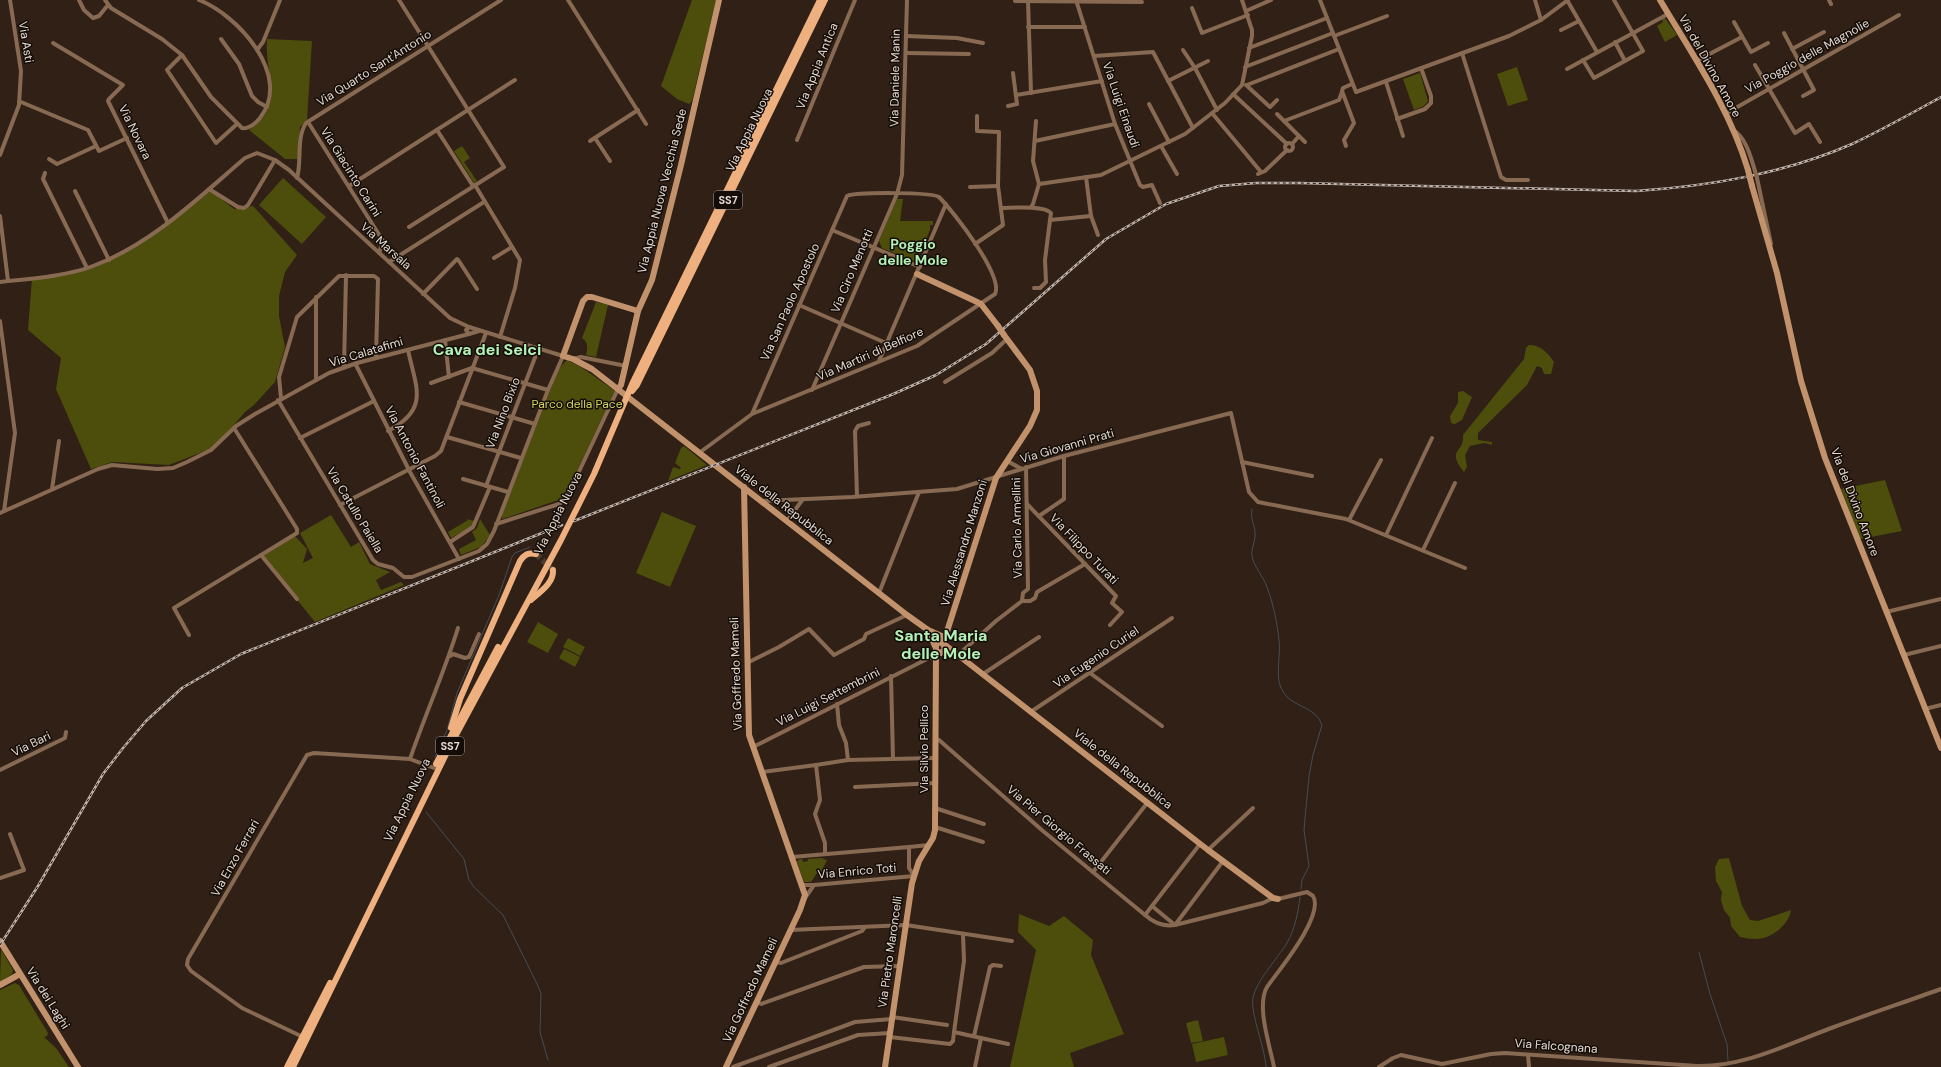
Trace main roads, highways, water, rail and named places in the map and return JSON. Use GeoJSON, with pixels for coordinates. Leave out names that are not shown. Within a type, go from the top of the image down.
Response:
{"type":"FeatureCollection","features":[{"type":"Feature","properties":{"kind":"main road","name":"Via Appia Nuova"},"geometry":{"type":"LineString","coordinates":[[287,1067],[296,1056],[450,746],[527,604],[591,480],[633,382],[820,0]]}},
{"type":"Feature","properties":{"kind":"main road","name":"Via Appia Nuova"},"geometry":{"type":"LineString","coordinates":[[627,397],[637,385],[825,0]]}},
{"type":"Feature","properties":{"kind":"main road","name":"Via Appia Nuova"},"geometry":{"type":"LineString","coordinates":[[293,1067],[303,1037],[447,742],[541,570],[609,439]]}},
{"type":"Feature","properties":{"kind":"main road"},"geometry":{"type":"LineString","coordinates":[[447,742],[460,699],[520,561],[524,555],[531,553],[536,554]]}},
{"type":"Feature","properties":{"kind":"main road"},"geometry":{"type":"LineString","coordinates":[[527,604],[551,581],[553,570]]}},
{"type":"Feature","properties":{"kind":"main road"},"geometry":{"type":"LineString","coordinates":[[284,1067],[296,1056]]}},
{"type":"Feature","properties":{"kind":"main road"},"geometry":{"type":"LineString","coordinates":[[296,1056],[296,1067]]}},
{"type":"Feature","properties":{"kind":"waterway"},"geometry":{"type":"LineString","coordinates":[[1252,509],[1252,518],[1255,529],[1252,556],[1267,587],[1274,613],[1279,646],[1279,683],[1285,695],[1319,718],[1322,725],[1313,755],[1309,776],[1304,830],[1309,866],[1302,880],[1301,889]]}},
{"type":"Feature","properties":{"kind":"waterway"},"geometry":{"type":"LineString","coordinates":[[435,757],[447,730],[457,693],[499,595],[512,557],[515,553],[530,547]]}},
{"type":"Feature","properties":{"kind":"waterway"},"geometry":{"type":"LineString","coordinates":[[426,812],[464,859],[469,880],[474,887],[503,915],[537,984],[541,993],[540,1032],[548,1060]]}},
{"type":"Feature","properties":{"kind":"waterway"},"geometry":{"type":"LineString","coordinates":[[1266,1067],[1254,1012],[1253,998],[1262,977],[1290,938],[1296,921],[1300,897]]}},
{"type":"Feature","properties":{"kind":"waterway"},"geometry":{"type":"LineString","coordinates":[[1699,952],[1710,994],[1727,1044],[1728,1061]]}},
{"type":"Feature","properties":{"kind":"tunnel"},"geometry":{"type":"LineString","coordinates":[[536,554],[553,570]]}},
{"type":"Feature","properties":{"kind":"railway"},"geometry":{"type":"LineString","coordinates":[[574,521],[891,395],[936,375],[986,344],[1106,239],[1166,204],[1219,186],[1256,183],[1299,183],[1636,191],[1691,186],[1773,171],[1826,154],[1863,139],[1941,97]]}},
{"type":"Feature","properties":{"kind":"railway"},"geometry":{"type":"LineString","coordinates":[[0,945],[38,886],[103,774],[146,721],[182,688],[241,654],[562,525]]}},
{"type":"Feature","properties":{"kind":"district","name":"Poggio delle Mole"},"geometry":{"type":"Point","coordinates":[913,252]}},
{"type":"Feature","properties":{"kind":"district","name":"Cava dei Selci"},"geometry":{"type":"Point","coordinates":[487,349]}},
{"type":"Feature","properties":{"kind":"district","name":"Santa Maria delle Mole"},"geometry":{"type":"Point","coordinates":[941,644]}},
{"type":"Feature","properties":{"kind":"park label","name":"Parco della Pace"},"geometry":{"type":"Point","coordinates":[577,404]}}]}
